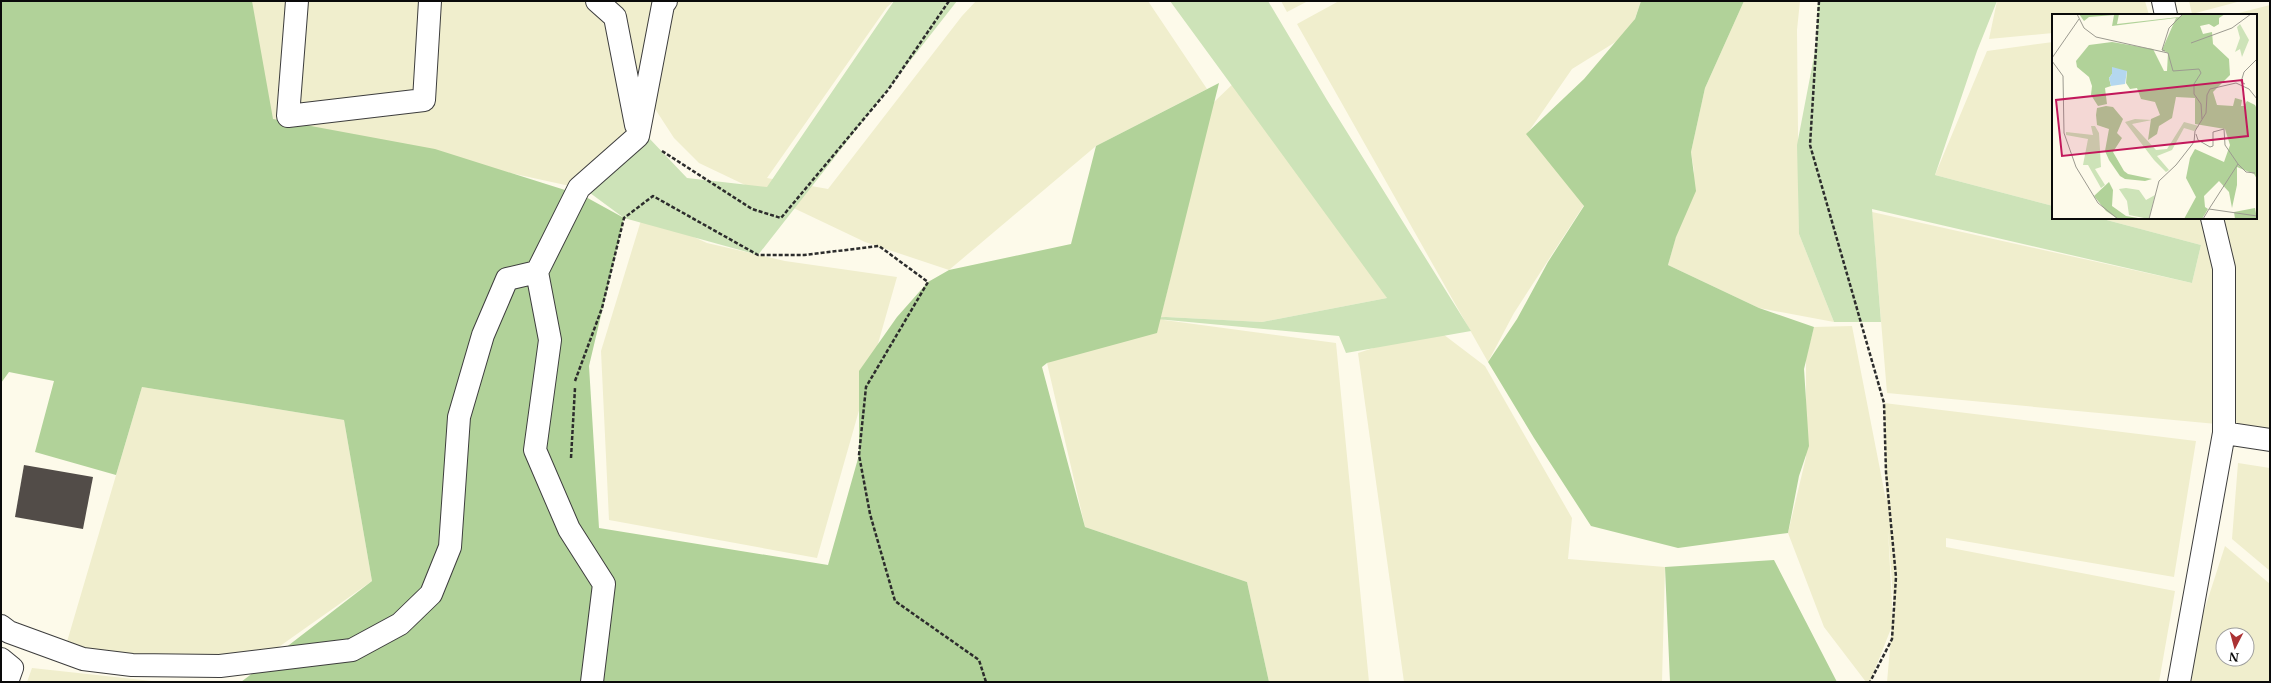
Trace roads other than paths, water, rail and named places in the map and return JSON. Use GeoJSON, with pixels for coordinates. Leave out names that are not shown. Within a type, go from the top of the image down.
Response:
{"type":"FeatureCollection","features":[{"type":"Feature","properties":{"kind":"street"},"geometry":{"type":"LineString","coordinates":[[297,1],[288,116],[424,100],[430,1]]}},
{"type":"Feature","properties":{"kind":"street"},"geometry":{"type":"LineString","coordinates":[[597,1],[615,17],[638,136]]}},
{"type":"Feature","properties":{"kind":"street"},"geometry":{"type":"LineString","coordinates":[[592,682],[604,584],[569,529],[535,450],[550,340],[537,272],[579,188],[638,136],[663,5],[666,1]]}},
{"type":"Feature","properties":{"kind":"street"},"geometry":{"type":"LineString","coordinates":[[2163,1],[2166,14]]}},
{"type":"Feature","properties":{"kind":"street"},"geometry":{"type":"LineString","coordinates":[[2179,682],[2224,433],[2224,268],[2212,219]]}},
{"type":"Feature","properties":{"kind":"street"},"geometry":{"type":"LineString","coordinates":[[1,626],[9,632],[83,659],[132,665],[220,666],[352,650],[400,624],[431,594],[450,547],[459,417],[483,335],[507,280],[537,272]]}},
{"type":"Feature","properties":{"kind":"street"},"geometry":{"type":"LineString","coordinates":[[2224,433],[2270,440]]}},
{"type":"Feature","properties":{"kind":"street"},"geometry":{"type":"LineString","coordinates":[[1,659],[12,668],[7,682]]}}]}
